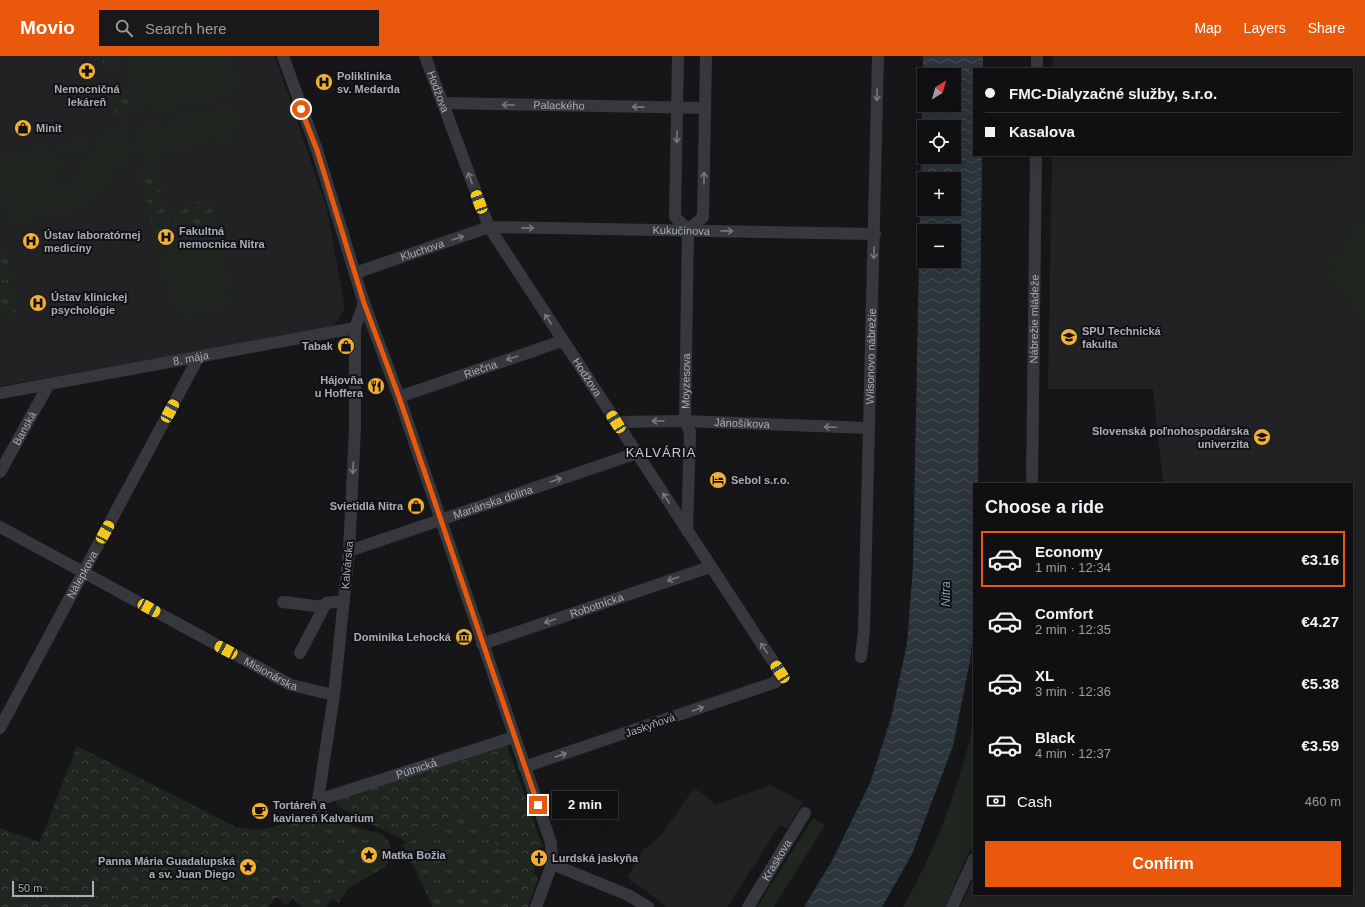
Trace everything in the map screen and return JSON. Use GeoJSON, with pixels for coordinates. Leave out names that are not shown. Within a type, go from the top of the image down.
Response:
{"type":"FeatureCollection","features":[{"type":"Feature","properties":{"kind":"street"},"geometry":{"type":"LineString","coordinates":[[283,56],[317,150],[364,303],[399,397],[551,843],[552,864],[536,907]]}},
{"type":"Feature","properties":{"kind":"street","name":"Hodžova"},"geometry":{"type":"LineString","coordinates":[[424,56],[489,227],[562,341],[780,672],[776,682]]}},
{"type":"Feature","properties":{"kind":"street"},"geometry":{"type":"LineString","coordinates":[[678,56],[675,217],[688,230],[703,217],[706,56]]}},
{"type":"Feature","properties":{"kind":"street","name":"Wilsonovo nábrežie"},"geometry":{"type":"LineString","coordinates":[[861,657],[864,630],[875,234],[878,56]]}},
{"type":"Feature","properties":{"kind":"street"},"geometry":{"type":"LineString","coordinates":[[1037,56],[1037,68]]}},
{"type":"Feature","properties":{"kind":"street","name":"Palackého"},"geometry":{"type":"LineString","coordinates":[[442,103],[705,108]]}},
{"type":"Feature","properties":{"kind":"street","name":"Nábrežie mládeže"},"geometry":{"type":"LineString","coordinates":[[1032,483],[1036,156]]}},
{"type":"Feature","properties":{"kind":"street","name":"Kluchova"},"geometry":{"type":"LineString","coordinates":[[355,273],[489,227]]}},
{"type":"Feature","properties":{"kind":"street","name":"Kukučínova"},"geometry":{"type":"LineString","coordinates":[[489,227],[875,234]]}},
{"type":"Feature","properties":{"kind":"street","name":"Moyzesova"},"geometry":{"type":"LineString","coordinates":[[687,531],[690,432],[685,421],[688,230]]}},
{"type":"Feature","properties":{"kind":"street"},"geometry":{"type":"LineString","coordinates":[[354,328],[364,303]]}},
{"type":"Feature","properties":{"kind":"street","name":"8. mája"},"geometry":{"type":"LineString","coordinates":[[0,393],[198,358],[354,328]]}},
{"type":"Feature","properties":{"kind":"street","name":"Kalvárska"},"geometry":{"type":"LineString","coordinates":[[318,800],[334,695],[349,551],[355,429],[354,328]]}},
{"type":"Feature","properties":{"kind":"street","name":"Riečna"},"geometry":{"type":"LineString","coordinates":[[399,397],[562,341]]}},
{"type":"Feature","properties":{"kind":"street","name":"Nálepkova"},"geometry":{"type":"LineString","coordinates":[[0,728],[198,358]]}},
{"type":"Feature","properties":{"kind":"street","name":"Banská"},"geometry":{"type":"LineString","coordinates":[[0,472],[49,384]]}},
{"type":"Feature","properties":{"kind":"street","name":"Jánošíkova"},"geometry":{"type":"LineString","coordinates":[[616,422],[685,421],[869,428]]}},
{"type":"Feature","properties":{"kind":"street","name":"Mariánska dolina"},"geometry":{"type":"LineString","coordinates":[[349,551],[637,453]]}},
{"type":"Feature","properties":{"kind":"street","name":"Misionárska"},"geometry":{"type":"LineString","coordinates":[[0,527],[291,686],[334,695]]}},
{"type":"Feature","properties":{"kind":"street","name":"Robotnícka"},"geometry":{"type":"LineString","coordinates":[[482,644],[710,567]]}},
{"type":"Feature","properties":{"kind":"street"},"geometry":{"type":"LineString","coordinates":[[300,653],[326,602],[344,601]]}},
{"type":"Feature","properties":{"kind":"street"},"geometry":{"type":"LineString","coordinates":[[283,602],[324,607]]}},
{"type":"Feature","properties":{"kind":"street","name":"Jaskyňová"},"geometry":{"type":"LineString","coordinates":[[524,767],[776,682]]}},
{"type":"Feature","properties":{"kind":"street","name":"Pútnická"},"geometry":{"type":"LineString","coordinates":[[318,800],[514,737]]}},
{"type":"Feature","properties":{"kind":"street","name":"Kraskova"},"geometry":{"type":"LineString","coordinates":[[748,907],[805,813]]}},
{"type":"Feature","properties":{"kind":"street"},"geometry":{"type":"LineString","coordinates":[[952,907],[973,861]]}},
{"type":"Feature","properties":{"kind":"street"},"geometry":{"type":"LineString","coordinates":[[552,864],[628,901],[648,907]]}},
{"type":"Feature","properties":{"kind":"shaded area","name":"Fakultná nemocnica Nitra"},"geometry":{"type":"Polygon","coordinates":[[[0,56],[275,56],[327,209],[345,308],[333,327],[0,386],[0,56]]]}},
{"type":"Feature","properties":{"kind":"shaded area","name":"Slovenská poľnohospodárska univerzita"},"geometry":{"type":"Polygon","coordinates":[[[1053,56],[1365,56],[1365,907],[960,907],[973,880],[973,895],[1353,895],[1353,483],[1163,483],[1153,389],[1048,389],[1052,156],[1353,156],[1353,68],[1053,68],[1053,56]]]}},
{"type":"Feature","properties":{"kind":"shaded area"},"geometry":{"type":"Polygon","coordinates":[[[770,785],[803,802],[787,829],[780,825],[727,907],[667,907],[627,877],[644,849],[660,837],[694,788],[712,801],[714,806],[770,785]]]}},
{"type":"Feature","properties":{"kind":"green space"},"geometry":{"type":"Polygon","coordinates":[[[102,56],[120,56],[121,64],[116,67],[106,67],[103,63],[102,56]]]}},
{"type":"Feature","properties":{"kind":"green space"},"geometry":{"type":"Polygon","coordinates":[[[126,56],[231,56],[238,88],[235,88],[233,92],[208,101],[145,112],[144,114],[135,102],[126,56]]]}},
{"type":"Feature","properties":{"kind":"green space"},"geometry":{"type":"Polygon","coordinates":[[[113,83],[122,87],[126,91],[130,101],[131,117],[123,121],[118,120],[114,115],[109,87],[113,83]]]}},
{"type":"Feature","properties":{"kind":"green space"},"geometry":{"type":"Polygon","coordinates":[[[230,104],[238,111],[241,123],[237,133],[230,139],[145,158],[139,153],[134,139],[134,130],[136,127],[212,110],[230,104]]]}},
{"type":"Feature","properties":{"kind":"green space"},"geometry":{"type":"Polygon","coordinates":[[[121,130],[127,134],[132,155],[105,191],[83,208],[68,175],[82,172],[79,159],[92,157],[90,148],[64,153],[59,151],[59,145],[121,130]]]}},
{"type":"Feature","properties":{"kind":"green space"},"geometry":{"type":"Polygon","coordinates":[[[51,146],[64,173],[61,178],[57,179],[58,184],[61,189],[65,189],[68,183],[80,210],[11,222],[8,220],[0,178],[0,158],[2,156],[51,146]]]}},
{"type":"Feature","properties":{"kind":"green space"},"geometry":{"type":"Polygon","coordinates":[[[155,163],[158,166],[159,183],[169,231],[167,239],[163,242],[155,239],[140,172],[144,166],[155,163]]]}},
{"type":"Feature","properties":{"kind":"green space"},"geometry":{"type":"Polygon","coordinates":[[[213,199],[217,222],[213,231],[184,238],[181,236],[177,229],[173,209],[185,207],[184,205],[213,199]]]}},
{"type":"Feature","properties":{"kind":"green space"},"geometry":{"type":"Polygon","coordinates":[[[1365,215],[1365,319],[1331,282],[1328,272],[1330,262],[1365,215]]]}},
{"type":"Feature","properties":{"kind":"green space"},"geometry":{"type":"Polygon","coordinates":[[[214,236],[219,238],[234,305],[187,316],[177,313],[172,306],[160,255],[161,250],[166,247],[214,236]]]}},
{"type":"Feature","properties":{"kind":"green space"},"geometry":{"type":"Polygon","coordinates":[[[3,250],[6,250],[17,305],[15,312],[9,317],[0,319],[0,254],[3,250]]]}},
{"type":"Feature","properties":{"kind":"green space"},"geometry":{"type":"Polygon","coordinates":[[[973,725],[973,842],[945,907],[903,907],[926,863],[946,817],[962,769],[973,725]]]}},
{"type":"Feature","properties":{"kind":"green space"},"geometry":{"type":"Polygon","coordinates":[[[507,745],[543,847],[539,849],[534,872],[538,878],[528,907],[492,907],[510,886],[514,867],[467,809],[407,842],[337,806],[335,798],[507,745]]]}},
{"type":"Feature","properties":{"kind":"green space"},"geometry":{"type":"Polygon","coordinates":[[[77,746],[236,827],[260,830],[310,818],[328,849],[331,869],[325,873],[312,867],[305,874],[315,884],[311,891],[300,891],[286,905],[277,897],[267,907],[0,907],[0,828],[40,842],[77,746]]]}},
{"type":"Feature","properties":{"kind":"green space"},"geometry":{"type":"Polygon","coordinates":[[[318,806],[352,826],[382,834],[390,844],[391,857],[385,867],[350,887],[338,903],[333,899],[329,902],[327,907],[302,907],[292,898],[296,894],[306,875],[312,867],[325,873],[328,849],[310,818],[318,806]]]}},
{"type":"Feature","properties":{"kind":"green space"},"geometry":{"type":"Polygon","coordinates":[[[467,809],[514,867],[510,886],[492,907],[433,907],[403,845],[467,809]]]}},
{"type":"Feature","properties":{"kind":"green space"},"geometry":{"type":"Polygon","coordinates":[[[813,818],[825,825],[774,907],[757,907],[813,818]]]}},
{"type":"Feature","properties":{"kind":"water","name":"Nitra"},"geometry":{"type":"Polygon","coordinates":[[[923,56],[983,56],[983,68],[973,68],[973,156],[982,156],[978,483],[973,483],[973,632],[970,661],[953,746],[912,854],[882,907],[804,907],[832,861],[870,783],[891,718],[907,644],[913,566],[919,268],[961,268],[961,224],[920,224],[920,216],[961,216],[961,172],[921,172],[921,164],[961,164],[961,120],[922,120],[922,112],[961,112],[961,68],[923,68],[923,56]]]}},
{"type":"Feature","properties":{"kind":"place","name":"Nemocničná lekáreň"},"geometry":{"type":"Point","coordinates":[87,71]}},
{"type":"Feature","properties":{"kind":"place","name":"Poliklinika sv. Medarda"},"geometry":{"type":"Point","coordinates":[324,82]}},
{"type":"Feature","properties":{"kind":"place","name":"Minit"},"geometry":{"type":"Point","coordinates":[23,128]}},
{"type":"Feature","properties":{"kind":"place","name":"Fakultná nemocnica Nitra"},"geometry":{"type":"Point","coordinates":[166,237]}},
{"type":"Feature","properties":{"kind":"place","name":"Ústav laboratórnej medicíny"},"geometry":{"type":"Point","coordinates":[31,241]}},
{"type":"Feature","properties":{"kind":"place","name":"Ústav klinickej psychológie"},"geometry":{"type":"Point","coordinates":[38,303]}},
{"type":"Feature","properties":{"kind":"place","name":"SPU Technická fakulta"},"geometry":{"type":"Point","coordinates":[1069,337]}},
{"type":"Feature","properties":{"kind":"place","name":"Tabak"},"geometry":{"type":"Point","coordinates":[346,346]}},
{"type":"Feature","properties":{"kind":"place","name":"Hájovňa u Hoffera"},"geometry":{"type":"Point","coordinates":[376,386]}},
{"type":"Feature","properties":{"kind":"place","name":"Slovenská poľnohospodárska univerzita"},"geometry":{"type":"Point","coordinates":[1262,437]}},
{"type":"Feature","properties":{"kind":"place","name":"Sebol s.r.o."},"geometry":{"type":"Point","coordinates":[718,480]}},
{"type":"Feature","properties":{"kind":"place","name":"Svietidlá Nitra"},"geometry":{"type":"Point","coordinates":[416,506]}},
{"type":"Feature","properties":{"kind":"place","name":"Dominika Lehocká"},"geometry":{"type":"Point","coordinates":[464,637]}},
{"type":"Feature","properties":{"kind":"place","name":"Tortáreň a kaviareň Kalvarium"},"geometry":{"type":"Point","coordinates":[260,811]}},
{"type":"Feature","properties":{"kind":"place","name":"Matka Božia"},"geometry":{"type":"Point","coordinates":[369,855]}},
{"type":"Feature","properties":{"kind":"place","name":"Lurdská jaskyňa"},"geometry":{"type":"Point","coordinates":[539,858]}},
{"type":"Feature","properties":{"kind":"place","name":"Panna Mária Guadalupská a sv. Juan Diego"},"geometry":{"type":"Point","coordinates":[248,867]}},
{"type":"Feature","properties":{"kind":"district","name":"KALVÁRIA"},"geometry":{"type":"Point","coordinates":[661,452]}},
{"type":"Feature","properties":{"kind":"route"},"geometry":{"type":"LineString","coordinates":[[301,109],[317,150],[364,303],[399,397],[538,805]]}}]}
